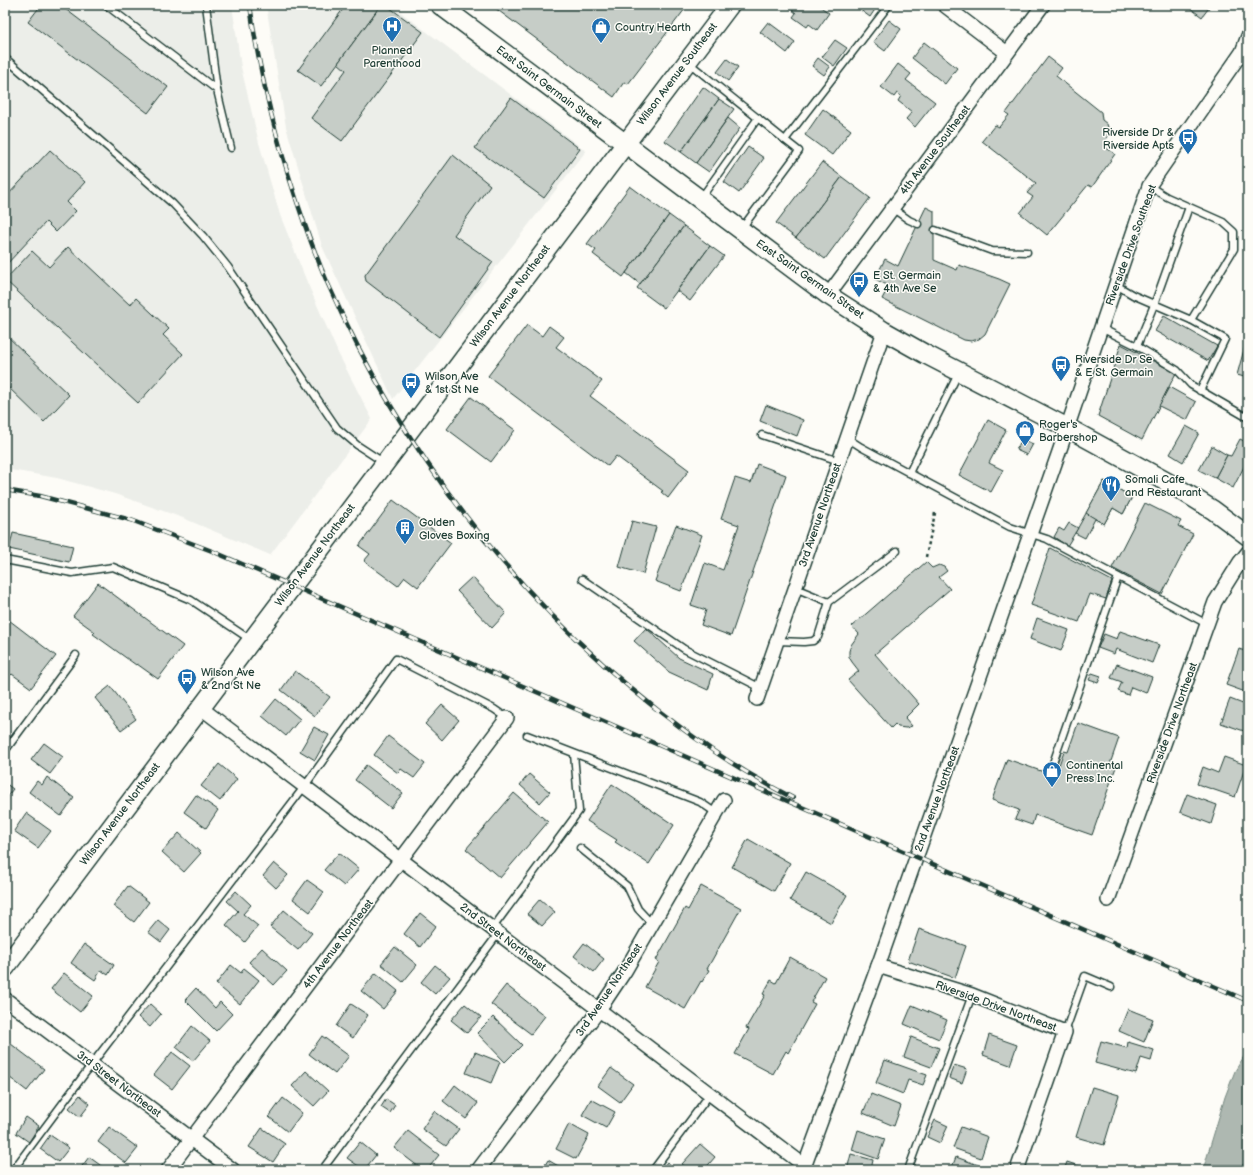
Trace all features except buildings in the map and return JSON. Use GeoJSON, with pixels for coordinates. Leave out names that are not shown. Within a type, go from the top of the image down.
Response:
{"type":"FeatureCollection","features":[{"type":"Feature","properties":{"kind":"street","name":"East Saint Germain Street"},"geometry":{"type":"LineString","coordinates":[[440,5],[828,295],[884,331],[925,354],[1068,428],[1176,487],[1213,510],[1248,536]]}},
{"type":"Feature","properties":{"kind":"street","name":"Wilson Avenue Southeast"},"geometry":{"type":"LineString","coordinates":[[625,143],[730,5]]}},
{"type":"Feature","properties":{"kind":"street"},"geometry":{"type":"LineString","coordinates":[[944,5],[1007,53]]}},
{"type":"Feature","properties":{"kind":"street","name":"4th Avenue Southeast"},"geometry":{"type":"LineString","coordinates":[[828,295],[1043,5]]}},
{"type":"Feature","properties":{"kind":"street","name":"Riverside Drive Southeast"},"geometry":{"type":"LineString","coordinates":[[1068,428],[1149,186],[1242,52],[1248,36]]}},
{"type":"Feature","properties":{"kind":"street","name":"Wilson Avenue Northeast"},"geometry":{"type":"LineString","coordinates":[[5,968],[625,143]]}},
{"type":"Feature","properties":{"kind":"street","name":"3rd Avenue Northeast"},"geometry":{"type":"LineString","coordinates":[[759,694],[884,331]]}},
{"type":"Feature","properties":{"kind":"street","name":"2nd Avenue Northeast"},"geometry":{"type":"LineString","coordinates":[[804,1168],[878,966],[1068,428]]}},
{"type":"Feature","properties":{"kind":"street","name":"Riverside Drive Northeast"},"geometry":{"type":"LineString","coordinates":[[1108,900],[1215,602],[1248,552]]}},
{"type":"Feature","properties":{"kind":"street","name":"2nd Street Northeast"},"geometry":{"type":"LineString","coordinates":[[201,708],[710,1094],[804,1168]]}},
{"type":"Feature","properties":{"kind":"street","name":"4th Avenue Northeast"},"geometry":{"type":"LineString","coordinates":[[168,1170],[507,718]]}},
{"type":"Feature","properties":{"kind":"street","name":"3rd Avenue Northeast"},"geometry":{"type":"LineString","coordinates":[[478,1170],[599,1010],[625,971],[724,800]]}},
{"type":"Feature","properties":{"kind":"street","name":"Riverside Drive Northeast"},"geometry":{"type":"LineString","coordinates":[[878,966],[972,995],[1066,1032],[1017,1170]]}},
{"type":"Feature","properties":{"kind":"street","name":"3rd Street Northeast"},"geometry":{"type":"LineString","coordinates":[[5,999],[233,1170]]}},
{"type":"Feature","properties":{"kind":"lane"},"geometry":{"type":"LineString","coordinates":[[106,5],[216,90]]}},
{"type":"Feature","properties":{"kind":"lane"},"geometry":{"type":"LineString","coordinates":[[206,5],[216,90],[231,148]]}},
{"type":"Feature","properties":{"kind":"lane"},"geometry":{"type":"LineString","coordinates":[[785,140],[889,5]]}},
{"type":"Feature","properties":{"kind":"lane"},"geometry":{"type":"LineString","coordinates":[[5,58],[173,204],[203,236],[228,267],[337,428],[357,445],[384,463]]}},
{"type":"Feature","properties":{"kind":"lane"},"geometry":{"type":"LineString","coordinates":[[687,62],[799,150],[741,230]]}},
{"type":"Feature","properties":{"kind":"lane"},"geometry":{"type":"LineString","coordinates":[[700,199],[758,118]]}},
{"type":"Feature","properties":{"kind":"lane"},"geometry":{"type":"LineString","coordinates":[[1149,186],[1167,197],[1223,222],[1234,232],[1234,249],[1191,320]]}},
{"type":"Feature","properties":{"kind":"lane"},"geometry":{"type":"LineString","coordinates":[[1137,346],[1154,305],[1188,207]]}},
{"type":"Feature","properties":{"kind":"lane"},"geometry":{"type":"LineString","coordinates":[[892,208],[909,220],[918,224]]}},
{"type":"Feature","properties":{"kind":"lane"},"geometry":{"type":"LineString","coordinates":[[934,230],[992,252],[1027,252]]}},
{"type":"Feature","properties":{"kind":"lane"},"geometry":{"type":"LineString","coordinates":[[1116,285],[1154,305],[1191,320],[1224,339],[1200,391]]}},
{"type":"Feature","properties":{"kind":"lane"},"geometry":{"type":"LineString","coordinates":[[1101,328],[1137,346],[1177,370],[1190,386],[1248,418]]}},
{"type":"Feature","properties":{"kind":"lane"},"geometry":{"type":"LineString","coordinates":[[909,473],[960,372]]}},
{"type":"Feature","properties":{"kind":"lane"},"geometry":{"type":"LineString","coordinates":[[762,435],[839,461]]}},
{"type":"Feature","properties":{"kind":"lane"},"geometry":{"type":"LineString","coordinates":[[847,438],[1010,527],[1047,539],[1207,624]]}},
{"type":"Feature","properties":{"kind":"lane"},"geometry":{"type":"LineString","coordinates":[[777,642],[813,641],[818,637],[829,602],[897,551]]}},
{"type":"Feature","properties":{"kind":"lane"},"geometry":{"type":"LineString","coordinates":[[5,560],[72,573],[113,567],[191,600],[251,640]]}},
{"type":"Feature","properties":{"kind":"lane"},"geometry":{"type":"LineString","coordinates":[[1052,766],[1118,578]]}},
{"type":"Feature","properties":{"kind":"lane"},"geometry":{"type":"LineString","coordinates":[[582,579],[684,650],[759,694]]}},
{"type":"Feature","properties":{"kind":"lane"},"geometry":{"type":"LineString","coordinates":[[795,588],[829,602]]}},
{"type":"Feature","properties":{"kind":"lane"},"geometry":{"type":"LineString","coordinates":[[5,751],[76,655]]}},
{"type":"Feature","properties":{"kind":"lane"},"geometry":{"type":"LineString","coordinates":[[13,1170],[92,1064],[304,787],[396,659],[494,709],[507,718]]}},
{"type":"Feature","properties":{"kind":"lane"},"geometry":{"type":"LineString","coordinates":[[527,736],[700,802],[716,813]]}},
{"type":"Feature","properties":{"kind":"lane"},"geometry":{"type":"LineString","coordinates":[[322,1170],[495,932],[579,811],[574,754]]}},
{"type":"Feature","properties":{"kind":"lane"},"geometry":{"type":"LineString","coordinates":[[580,848],[627,886],[638,909],[652,924]]}},
{"type":"Feature","properties":{"kind":"lane"},"geometry":{"type":"LineString","coordinates":[[1066,1032],[1085,976],[1111,987]]}},
{"type":"Feature","properties":{"kind":"lane"},"geometry":{"type":"LineString","coordinates":[[908,1170],[972,995]]}},
{"type":"Feature","properties":{"kind":"lane"},"geometry":{"type":"LineString","coordinates":[[653,1170],[710,1094]]}},
{"type":"Feature","properties":{"kind":"path"},"geometry":{"type":"LineString","coordinates":[[926,558],[935,513]]}},
{"type":"Feature","properties":{"kind":"shaded area"},"geometry":{"type":"Polygon","coordinates":[[[5,5],[232,5],[241,67],[259,143],[280,215],[338,353],[372,419],[270,555],[183,518],[115,494],[57,478],[5,469],[5,5]]]}},
{"type":"Feature","properties":{"kind":"shaded area"},"geometry":{"type":"Polygon","coordinates":[[[266,5],[391,5],[586,151],[393,399],[322,246],[286,127],[266,5]]]}},
{"type":"Feature","properties":{"kind":"shaded area"},"geometry":{"type":"Polygon","coordinates":[[[1248,1050],[1248,1170],[1203,1170],[1225,1097],[1235,1071],[1248,1050]]]}},
{"type":"Feature","properties":{"kind":"railway"},"geometry":{"type":"LineString","coordinates":[[250,5],[261,72],[277,137],[298,206],[317,258],[361,353],[400,420],[442,484],[489,545],[540,603],[594,656],[653,706],[715,752],[753,776],[793,798]]}},
{"type":"Feature","properties":{"kind":"railway"},"geometry":{"type":"LineString","coordinates":[[5,490],[40,496],[131,520],[212,551],[1248,1001]]}},
{"type":"Feature","properties":{"kind":"place","name":"Planned Parenthood"},"geometry":{"type":"Point","coordinates":[392,43]}},
{"type":"Feature","properties":{"kind":"place","name":"Country Hearth"},"geometry":{"type":"Point","coordinates":[601,44]}},
{"type":"Feature","properties":{"kind":"place","name":"Riverside Dr & Riverside Apts"},"geometry":{"type":"Point","coordinates":[1188,155]}},
{"type":"Feature","properties":{"kind":"place","name":"E St. Germain & 4th Ave Se"},"geometry":{"type":"Point","coordinates":[859,298]}},
{"type":"Feature","properties":{"kind":"place","name":"Riverside Dr Se & E St. Germain"},"geometry":{"type":"Point","coordinates":[1061,382]}},
{"type":"Feature","properties":{"kind":"place","name":"Wilson Ave & 1st St Ne"},"geometry":{"type":"Point","coordinates":[411,399]}},
{"type":"Feature","properties":{"kind":"place","name":"Roger's Barbershop"},"geometry":{"type":"Point","coordinates":[1025,447]}},
{"type":"Feature","properties":{"kind":"place","name":"Somali Cafe and Restaurant"},"geometry":{"type":"Point","coordinates":[1111,502]}},
{"type":"Feature","properties":{"kind":"place","name":"Golden Gloves Boxing"},"geometry":{"type":"Point","coordinates":[405,545]}},
{"type":"Feature","properties":{"kind":"place","name":"Wilson Ave & 2nd St Ne"},"geometry":{"type":"Point","coordinates":[187,695]}},
{"type":"Feature","properties":{"kind":"place","name":"Continental Press Inc."},"geometry":{"type":"Point","coordinates":[1052,788]}}]}
